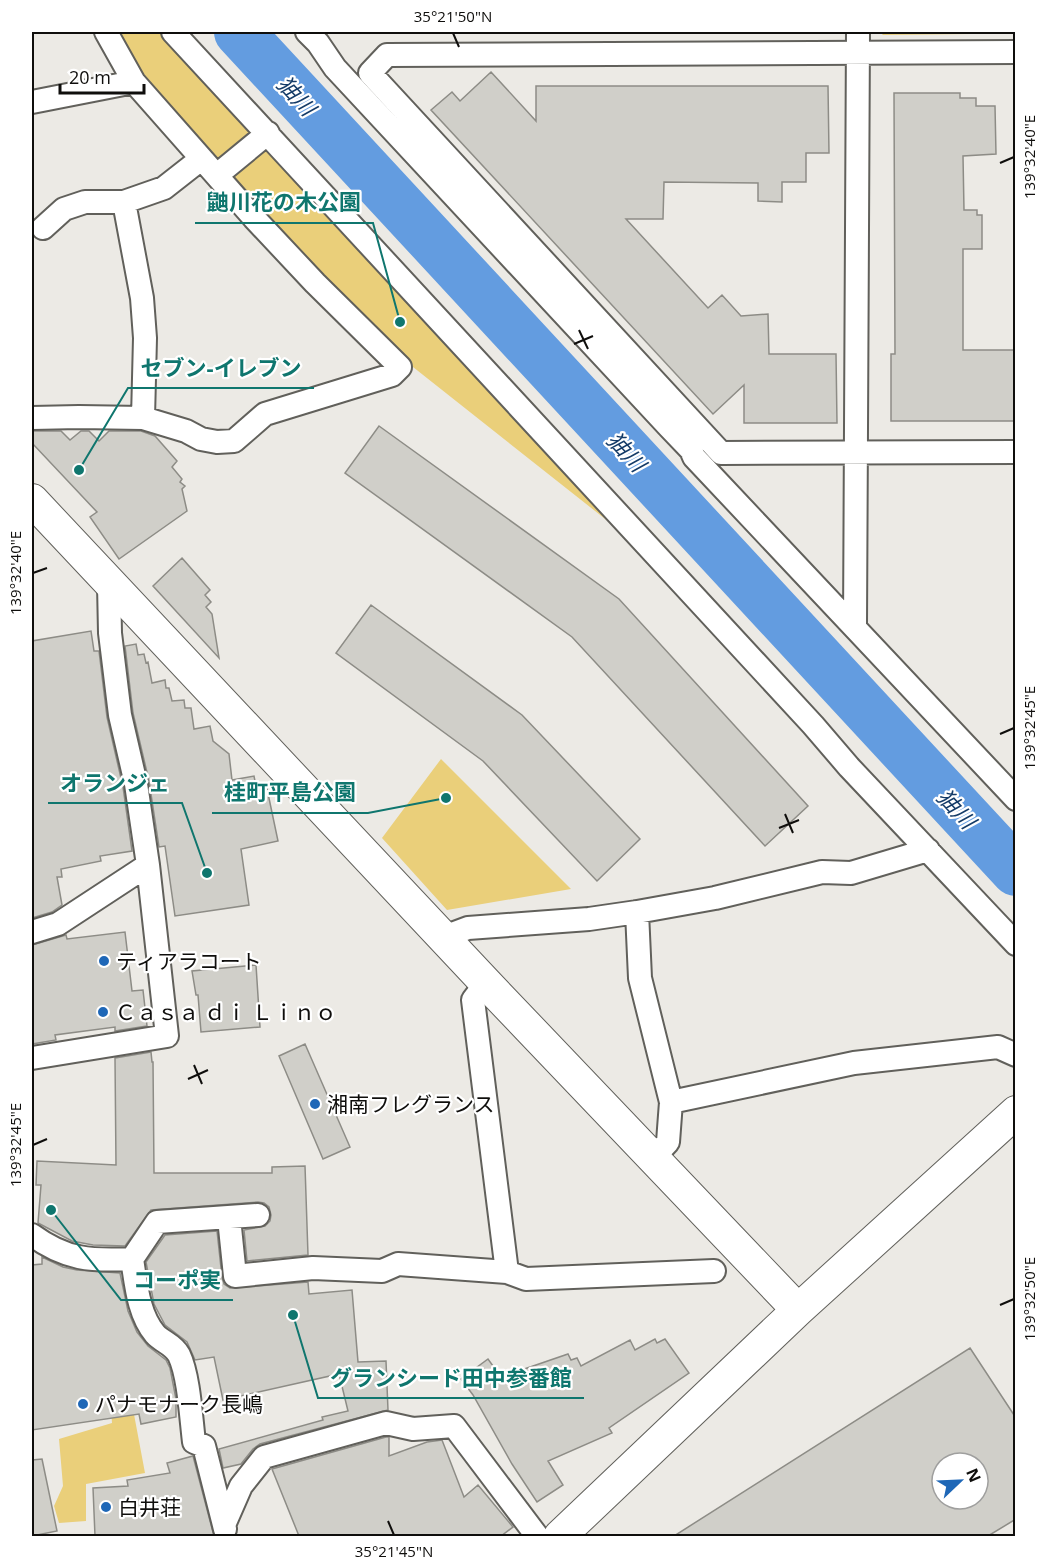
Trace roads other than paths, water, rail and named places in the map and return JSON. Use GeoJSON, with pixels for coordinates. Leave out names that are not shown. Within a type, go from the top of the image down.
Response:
{"type":"FeatureCollection","features":[{"type":"Feature","properties":{"kind":"street"},"geometry":{"type":"LineString","coordinates":[[32,418],[143,418],[186,431],[201,439],[217,442],[234,441],[266,414],[392,375],[400,367],[315,284],[134,82],[106,32]]}},
{"type":"Feature","properties":{"kind":"street"},"geometry":{"type":"LineString","coordinates":[[173,32],[813,725],[849,767],[1016,944]]}},
{"type":"Feature","properties":{"kind":"street"},"geometry":{"type":"LineString","coordinates":[[307,32],[318,43],[335,68],[702,465],[1016,799]]}},
{"type":"Feature","properties":{"kind":"street"},"geometry":{"type":"LineString","coordinates":[[855,626],[857,42]]}},
{"type":"Feature","properties":{"kind":"street"},"geometry":{"type":"LineString","coordinates":[[1016,52],[857,42],[387,55],[370,73],[721,453],[1016,452]]}},
{"type":"Feature","properties":{"kind":"street"},"geometry":{"type":"LineString","coordinates":[[32,102],[134,82]]}},
{"type":"Feature","properties":{"kind":"street"},"geometry":{"type":"LineString","coordinates":[[43,228],[64,209],[85,202],[124,202],[164,188],[209,167],[268,133]]}},
{"type":"Feature","properties":{"kind":"street"},"geometry":{"type":"LineString","coordinates":[[124,202],[142,298],[145,338],[143,418]]}},
{"type":"Feature","properties":{"kind":"street"},"geometry":{"type":"LineString","coordinates":[[32,500],[486,983],[798,1310]]}},
{"type":"Feature","properties":{"kind":"street"},"geometry":{"type":"LineString","coordinates":[[32,1058],[167,1036],[148,865],[136,784],[120,715],[110,633],[109,584]]}},
{"type":"Feature","properties":{"kind":"street"},"geometry":{"type":"LineString","coordinates":[[444,938],[468,928],[589,919],[714,898],[822,872],[850,873],[928,850]]}},
{"type":"Feature","properties":{"kind":"street"},"geometry":{"type":"LineString","coordinates":[[32,932],[58,924],[148,865]]}},
{"type":"Feature","properties":{"kind":"street"},"geometry":{"type":"LineString","coordinates":[[637,912],[640,978],[671,1102],[668,1142],[653,1158]]}},
{"type":"Feature","properties":{"kind":"street"},"geometry":{"type":"LineString","coordinates":[[486,983],[473,1000],[507,1272]]}},
{"type":"Feature","properties":{"kind":"street"},"geometry":{"type":"LineString","coordinates":[[671,1102],[854,1064],[998,1047],[1016,1055]]}},
{"type":"Feature","properties":{"kind":"street"},"geometry":{"type":"LineString","coordinates":[[560,1536],[798,1310],[1016,1112]]}},
{"type":"Feature","properties":{"kind":"street"},"geometry":{"type":"LineString","coordinates":[[225,1531],[204,1446],[194,1442],[183,1365],[178,1353],[155,1334],[147,1319],[138,1296],[132,1259],[157,1222],[258,1215]]}},
{"type":"Feature","properties":{"kind":"street"},"geometry":{"type":"LineString","coordinates":[[229,1218],[235,1276],[313,1268],[382,1271],[398,1264],[507,1272],[526,1279],[714,1271]]}},
{"type":"Feature","properties":{"kind":"street"},"geometry":{"type":"LineString","coordinates":[[32,1235],[69,1255],[98,1261],[132,1259]]}},
{"type":"Feature","properties":{"kind":"street"},"geometry":{"type":"LineString","coordinates":[[225,1531],[241,1486],[264,1457],[386,1423],[413,1429],[454,1426],[537,1536]]}},
{"type":"Feature","properties":{"kind":"waterway","name":"㹨川"},"geometry":{"type":"LineString","coordinates":[[239,32],[1016,871]]}},
{"type":"Feature","properties":{"kind":"place","name":"鼬川花の木公園"},"geometry":{"type":"Point","coordinates":[400,322]}},
{"type":"Feature","properties":{"kind":"place","name":"セブン-イレブン"},"geometry":{"type":"Point","coordinates":[79,470]}},
{"type":"Feature","properties":{"kind":"place","name":"桂町平島公園"},"geometry":{"type":"Point","coordinates":[446,798]}},
{"type":"Feature","properties":{"kind":"place","name":"オランジェ"},"geometry":{"type":"Point","coordinates":[207,873]}},
{"type":"Feature","properties":{"kind":"place","name":"ティアラコート"},"geometry":{"type":"Point","coordinates":[104,961]}},
{"type":"Feature","properties":{"kind":"place","name":"Ｃａｓａ ｄｉ Ｌｉｎｏ"},"geometry":{"type":"Point","coordinates":[103,1012]}},
{"type":"Feature","properties":{"kind":"place","name":"湘南フレグランス"},"geometry":{"type":"Point","coordinates":[315,1104]}},
{"type":"Feature","properties":{"kind":"place","name":"コーポ実"},"geometry":{"type":"Point","coordinates":[51,1210]}},
{"type":"Feature","properties":{"kind":"place","name":"グランシード田中参番館"},"geometry":{"type":"Point","coordinates":[293,1315]}},
{"type":"Feature","properties":{"kind":"place","name":"パナモナーク長嶋"},"geometry":{"type":"Point","coordinates":[83,1404]}},
{"type":"Feature","properties":{"kind":"place","name":"白井荘"},"geometry":{"type":"Point","coordinates":[106,1507]}}]}
